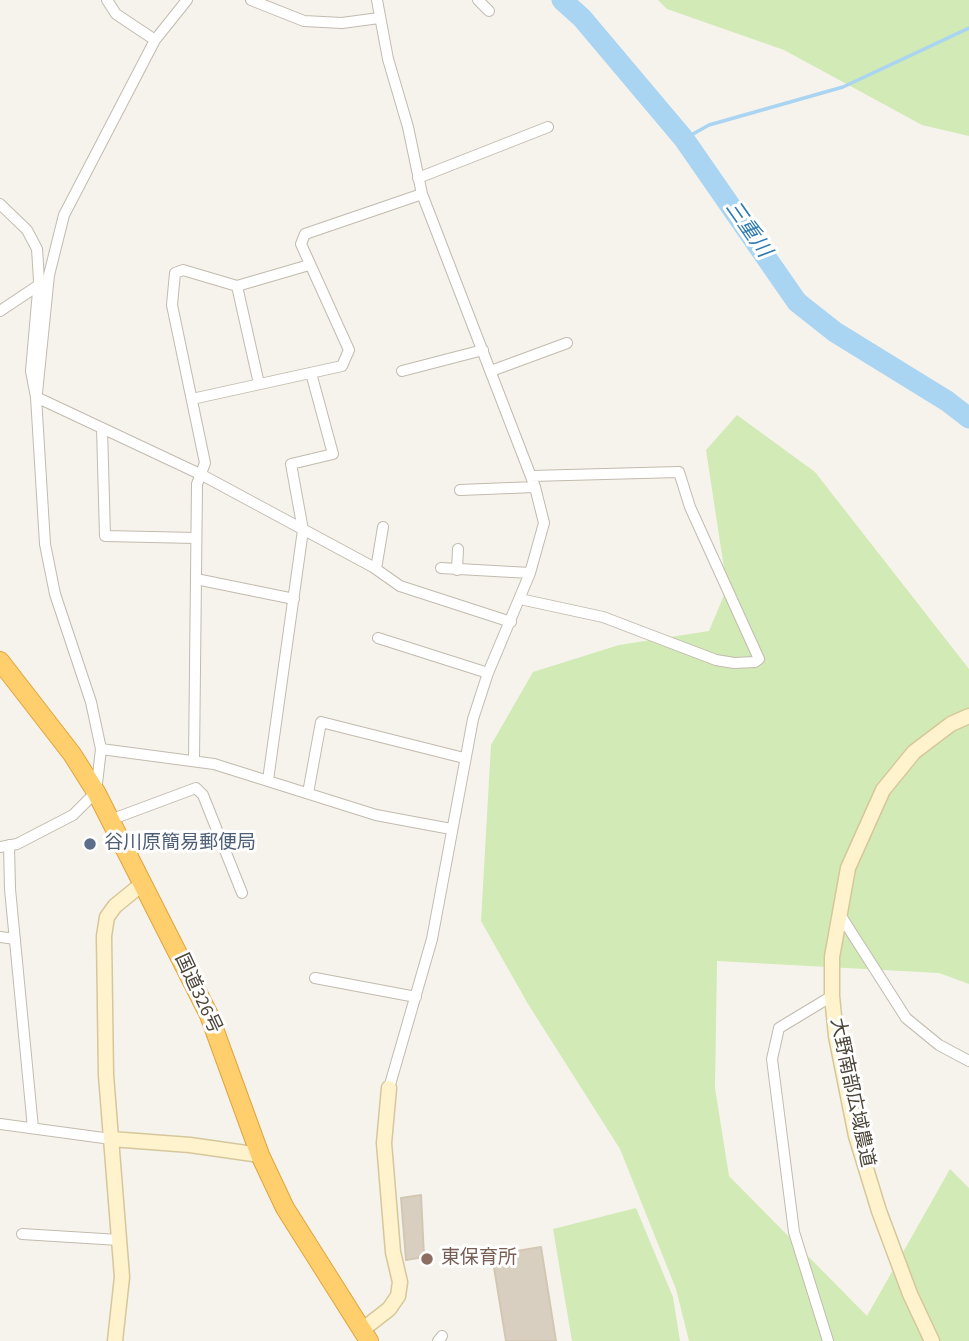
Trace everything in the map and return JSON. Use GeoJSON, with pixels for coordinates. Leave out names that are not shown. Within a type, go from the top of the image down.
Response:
{"type":"FeatureCollection","features":[{"type":"Feature","properties":{"kind":"highway","name":"国道326号"},"geometry":{"type":"LineString","coordinates":[[0,661],[72,754],[96,792],[209,1014],[260,1155],[305,1242],[365,1336]]}},
{"type":"Feature","properties":{"kind":"street"},"geometry":{"type":"LineString","coordinates":[[107,0],[116,14],[155,40]]}},
{"type":"Feature","properties":{"kind":"street"},"geometry":{"type":"LineString","coordinates":[[36,397],[41,384],[49,275],[64,215],[155,40],[187,0]]}},
{"type":"Feature","properties":{"kind":"street"},"geometry":{"type":"LineString","coordinates":[[251,0],[304,21],[342,23],[379,18]]}},
{"type":"Feature","properties":{"kind":"street"},"geometry":{"type":"LineString","coordinates":[[365,1336],[398,1296],[400,1282],[393,1252],[384,1143],[389,1088],[432,939],[464,758],[488,673],[530,573],[544,523],[531,476],[422,194],[379,18],[377,0]]}},
{"type":"Feature","properties":{"kind":"street"},"geometry":{"type":"LineString","coordinates":[[478,0],[489,11]]}},
{"type":"Feature","properties":{"kind":"street"},"geometry":{"type":"LineString","coordinates":[[418,178],[548,127]]}},
{"type":"Feature","properties":{"kind":"street"},"geometry":{"type":"LineString","coordinates":[[192,399],[342,366],[349,350],[301,244],[305,234],[422,194]]}},
{"type":"Feature","properties":{"kind":"street"},"geometry":{"type":"LineString","coordinates":[[0,205],[27,230],[37,249],[38,285],[32,371],[46,544],[55,594],[91,702],[101,750],[96,792],[73,816],[5,846],[33,1128]]}},
{"type":"Feature","properties":{"kind":"street"},"geometry":{"type":"LineString","coordinates":[[194,760],[197,484],[205,463],[172,305],[175,274],[183,270],[237,286],[309,265]]}},
{"type":"Feature","properties":{"kind":"street"},"geometry":{"type":"LineString","coordinates":[[0,311],[38,285]]}},
{"type":"Feature","properties":{"kind":"street"},"geometry":{"type":"LineString","coordinates":[[237,286],[258,384]]}},
{"type":"Feature","properties":{"kind":"street"},"geometry":{"type":"LineString","coordinates":[[491,371],[567,343]]}},
{"type":"Feature","properties":{"kind":"street"},"geometry":{"type":"LineString","coordinates":[[402,371],[483,350]]}},
{"type":"Feature","properties":{"kind":"street"},"geometry":{"type":"LineString","coordinates":[[268,780],[303,530],[292,464],[333,454],[311,373]]}},
{"type":"Feature","properties":{"kind":"street"},"geometry":{"type":"LineString","coordinates":[[36,397],[202,475],[376,569],[400,586],[511,622]]}},
{"type":"Feature","properties":{"kind":"street"},"geometry":{"type":"LineString","coordinates":[[102,428],[106,536],[196,537]]}},
{"type":"Feature","properties":{"kind":"street"},"geometry":{"type":"LineString","coordinates":[[520,598],[603,617],[716,660],[734,663],[755,662],[759,659],[690,507],[678,472],[531,476]]}},
{"type":"Feature","properties":{"kind":"street"},"geometry":{"type":"LineString","coordinates":[[460,490],[535,487]]}},
{"type":"Feature","properties":{"kind":"street"},"geometry":{"type":"LineString","coordinates":[[376,569],[383,527]]}},
{"type":"Feature","properties":{"kind":"street"},"geometry":{"type":"LineString","coordinates":[[457,569],[458,549]]}},
{"type":"Feature","properties":{"kind":"street"},"geometry":{"type":"LineString","coordinates":[[441,568],[530,573]]}},
{"type":"Feature","properties":{"kind":"street"},"geometry":{"type":"LineString","coordinates":[[196,579],[293,599]]}},
{"type":"Feature","properties":{"kind":"street"},"geometry":{"type":"LineString","coordinates":[[377,638],[488,673]]}},
{"type":"Feature","properties":{"kind":"street","name":"大野南部広域農道"},"geometry":{"type":"LineString","coordinates":[[932,1341],[910,1294],[883,1223],[856,1136],[841,1061],[832,996],[832,957],[848,868],[883,790],[914,752],[951,724],[969,716]]}},
{"type":"Feature","properties":{"kind":"street"},"geometry":{"type":"LineString","coordinates":[[308,793],[321,722],[464,758]]}},
{"type":"Feature","properties":{"kind":"street"},"geometry":{"type":"LineString","coordinates":[[101,750],[194,760],[268,780],[376,815],[451,829]]}},
{"type":"Feature","properties":{"kind":"street"},"geometry":{"type":"LineString","coordinates":[[110,820],[196,788],[203,794],[242,893]]}},
{"type":"Feature","properties":{"kind":"street"},"geometry":{"type":"LineString","coordinates":[[115,1341],[122,1278],[105,1048],[104,936],[107,917],[115,906],[142,884]]}},
{"type":"Feature","properties":{"kind":"street"},"geometry":{"type":"LineString","coordinates":[[839,913],[906,1018],[939,1045],[969,1060]]}},
{"type":"Feature","properties":{"kind":"street"},"geometry":{"type":"LineString","coordinates":[[0,937],[15,939]]}},
{"type":"Feature","properties":{"kind":"street"},"geometry":{"type":"LineString","coordinates":[[316,978],[416,997]]}},
{"type":"Feature","properties":{"kind":"street"},"geometry":{"type":"LineString","coordinates":[[828,1341],[794,1232],[772,1059],[779,1028],[832,996]]}},
{"type":"Feature","properties":{"kind":"street"},"geometry":{"type":"LineString","coordinates":[[0,1124],[260,1155]]}},
{"type":"Feature","properties":{"kind":"street"},"geometry":{"type":"LineString","coordinates":[[22,1234],[119,1240]]}},
{"type":"Feature","properties":{"kind":"green space"},"geometry":{"type":"Polygon","coordinates":[[[658,0],[969,0],[969,136],[922,125],[784,50],[667,9],[658,0]]]}},
{"type":"Feature","properties":{"kind":"green space"},"geometry":{"type":"Polygon","coordinates":[[[737,415],[815,472],[969,669],[969,984],[939,973],[717,961],[715,1088],[729,1176],[867,1316],[950,1169],[969,1188],[969,1341],[689,1341],[676,1289],[620,1149],[528,1004],[481,921],[491,745],[533,672],[619,645],[709,631],[727,588],[706,450],[737,415]]]}},
{"type":"Feature","properties":{"kind":"green space"},"geometry":{"type":"Polygon","coordinates":[[[636,1208],[673,1297],[680,1341],[572,1341],[553,1229],[636,1208]]]}},
{"type":"Feature","properties":{"kind":"building"},"geometry":{"type":"Polygon","coordinates":[[[421,1195],[424,1257],[406,1260],[401,1198],[421,1195]]]}},
{"type":"Feature","properties":{"kind":"building"},"geometry":{"type":"Polygon","coordinates":[[[541,1247],[556,1341],[506,1341],[492,1255],[541,1247]]]}},
{"type":"Feature","properties":{"kind":"waterway","name":"三重川"},"geometry":{"type":"LineString","coordinates":[[562,0],[582,18],[684,139],[797,302],[835,332],[947,401],[969,418]]}},
{"type":"Feature","properties":{"kind":"waterway"},"geometry":{"type":"LineString","coordinates":[[684,139],[709,125],[843,87],[969,28]]}},
{"type":"Feature","properties":{"kind":"place","name":"谷川原簡易郵便局"},"geometry":{"type":"Point","coordinates":[90,844]}},
{"type":"Feature","properties":{"kind":"place","name":"東保育所"},"geometry":{"type":"Point","coordinates":[427,1259]}}]}
